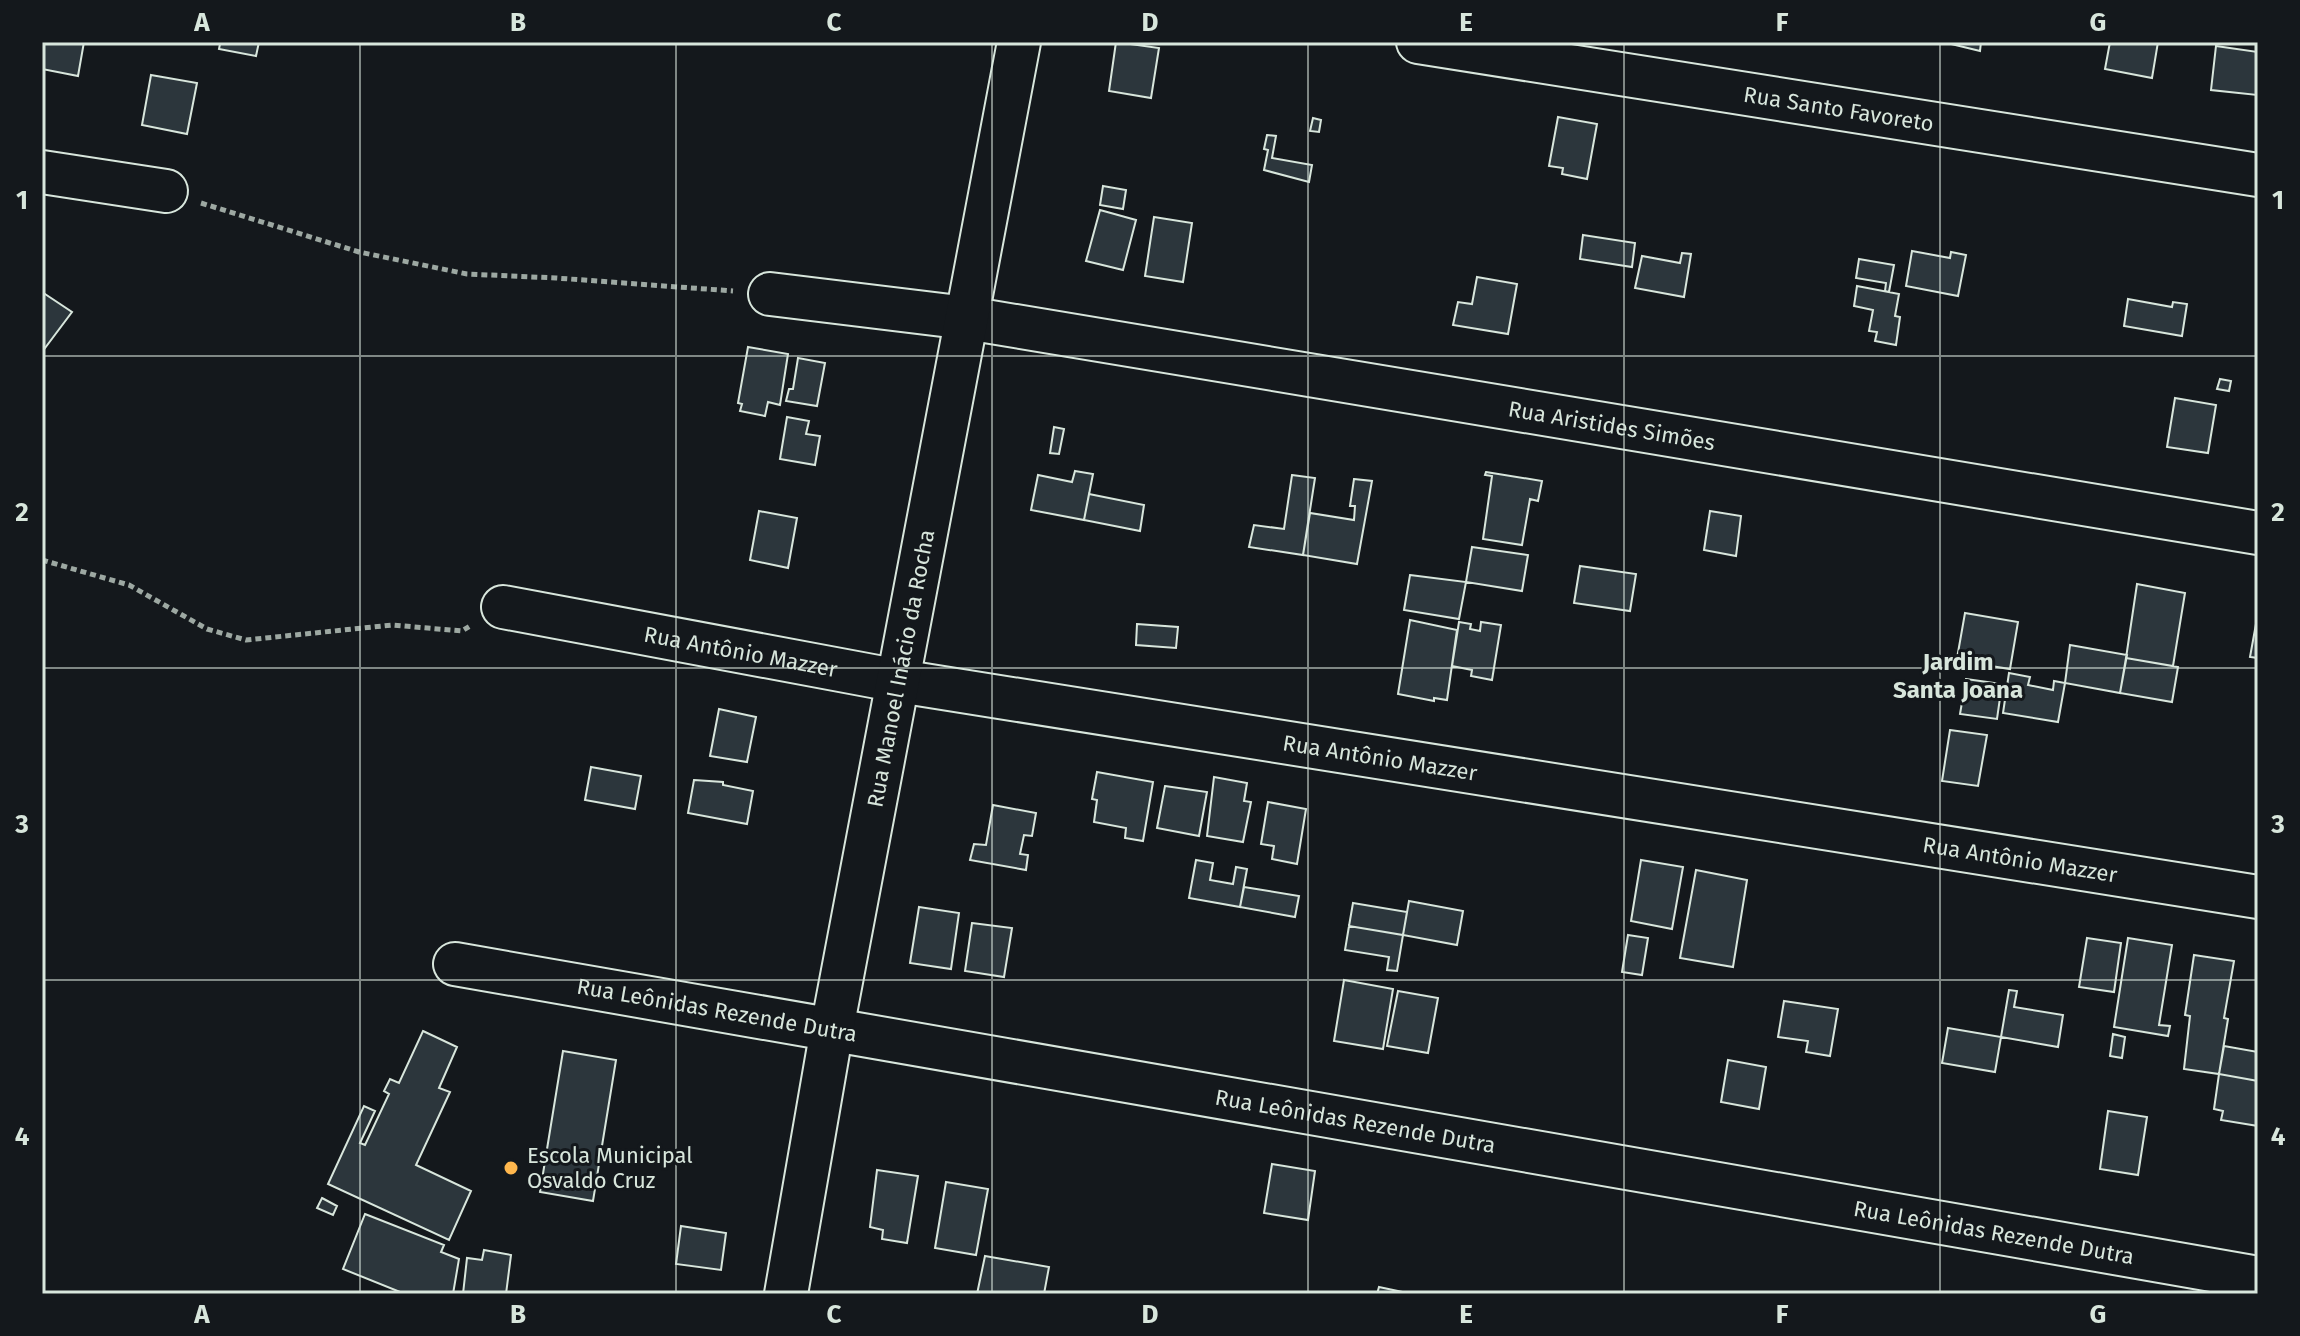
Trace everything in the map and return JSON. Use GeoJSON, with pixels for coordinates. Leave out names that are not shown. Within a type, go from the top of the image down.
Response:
{"type":"FeatureCollection","features":[{"type":"Feature","properties":{"kind":"street","name":"Rua Manoel Inácio da Rocha"},"geometry":{"type":"LineString","coordinates":[[786,1294],[832,1029],[1019,42]]}},
{"type":"Feature","properties":{"kind":"street","name":"Rua Santo Favoreto"},"geometry":{"type":"LineString","coordinates":[[1418,42],[2258,175]]}},
{"type":"Feature","properties":{"kind":"street"},"geometry":{"type":"LineString","coordinates":[[42,172],[166,191]]}},
{"type":"Feature","properties":{"kind":"street","name":"Rua Aristides Simões"},"geometry":{"type":"LineString","coordinates":[[770,294],[967,318],[2258,533]]}},
{"type":"Feature","properties":{"kind":"street","name":"Rua Antônio Mazzer"},"geometry":{"type":"LineString","coordinates":[[503,607],[899,681],[2258,897]]}},
{"type":"Feature","properties":{"kind":"street","name":"Rua Leônidas Rezende Dutra"},"geometry":{"type":"LineString","coordinates":[[455,964],[2258,1278]]}},
{"type":"Feature","properties":{"kind":"path"},"geometry":{"type":"LineString","coordinates":[[166,191],[359,252],[467,274],[770,294]]}},
{"type":"Feature","properties":{"kind":"path"},"geometry":{"type":"LineString","coordinates":[[42,560],[129,585],[207,629],[246,640],[392,625],[462,631],[503,607]]}},
{"type":"Feature","properties":{"kind":"building"},"geometry":{"type":"Polygon","coordinates":[[[42,42],[84,42],[78,76],[42,69],[42,42]]]}},
{"type":"Feature","properties":{"kind":"building"},"geometry":{"type":"Polygon","coordinates":[[[211,42],[259,42],[256,56],[219,49],[220,44],[211,42]]]}},
{"type":"Feature","properties":{"kind":"building"},"geometry":{"type":"Polygon","coordinates":[[[1116,42],[1159,48],[1151,98],[1109,91],[1116,42]]]}},
{"type":"Feature","properties":{"kind":"building"},"geometry":{"type":"Polygon","coordinates":[[[1943,42],[1981,42],[1980,51],[1943,42]]]}},
{"type":"Feature","properties":{"kind":"building"},"geometry":{"type":"Polygon","coordinates":[[[2110,42],[2158,42],[2152,78],[2105,69],[2110,42]]]}},
{"type":"Feature","properties":{"kind":"building"},"geometry":{"type":"Polygon","coordinates":[[[2216,46],[2258,52],[2257,95],[2211,90],[2216,46]]]}},
{"type":"Feature","properties":{"kind":"building"},"geometry":{"type":"Polygon","coordinates":[[[151,75],[197,83],[187,134],[142,125],[151,75]]]}},
{"type":"Feature","properties":{"kind":"building"},"geometry":{"type":"Polygon","coordinates":[[[1558,117],[1597,124],[1587,179],[1562,174],[1563,168],[1549,166],[1558,117]]]}},
{"type":"Feature","properties":{"kind":"building"},"geometry":{"type":"Polygon","coordinates":[[[1313,118],[1321,120],[1319,132],[1310,131],[1313,118]]]}},
{"type":"Feature","properties":{"kind":"building"},"geometry":{"type":"Polygon","coordinates":[[[1267,135],[1276,136],[1272,158],[1312,165],[1309,182],[1264,170],[1267,135]]]}},
{"type":"Feature","properties":{"kind":"building"},"geometry":{"type":"Polygon","coordinates":[[[1103,186],[1126,190],[1123,209],[1100,205],[1103,186]]]}},
{"type":"Feature","properties":{"kind":"building"},"geometry":{"type":"Polygon","coordinates":[[[1100,210],[1136,220],[1123,270],[1086,261],[1100,210]]]}},
{"type":"Feature","properties":{"kind":"building"},"geometry":{"type":"Polygon","coordinates":[[[1154,217],[1192,223],[1183,282],[1145,276],[1154,217]]]}},
{"type":"Feature","properties":{"kind":"building"},"geometry":{"type":"Polygon","coordinates":[[[1583,235],[1635,243],[1632,267],[1580,259],[1583,235]]]}},
{"type":"Feature","properties":{"kind":"building"},"geometry":{"type":"Polygon","coordinates":[[[1912,251],[1950,258],[1951,252],[1966,255],[1958,296],[1906,286],[1912,251]]]}},
{"type":"Feature","properties":{"kind":"building"},"geometry":{"type":"Polygon","coordinates":[[[1682,253],[1691,254],[1684,297],[1635,288],[1642,256],[1680,263],[1682,253]]]}},
{"type":"Feature","properties":{"kind":"building"},"geometry":{"type":"Polygon","coordinates":[[[1859,259],[1894,265],[1889,292],[1885,291],[1886,283],[1856,278],[1859,259]]]}},
{"type":"Feature","properties":{"kind":"building"},"geometry":{"type":"Polygon","coordinates":[[[1477,277],[1517,284],[1508,334],[1453,325],[1458,302],[1472,304],[1477,277]]]}},
{"type":"Feature","properties":{"kind":"building"},"geometry":{"type":"Polygon","coordinates":[[[1857,286],[1899,294],[1895,316],[1900,317],[1896,345],[1875,341],[1877,332],[1869,331],[1873,310],[1854,306],[1857,286]]]}},
{"type":"Feature","properties":{"kind":"building"},"geometry":{"type":"Polygon","coordinates":[[[42,292],[72,312],[42,352],[42,292]]]}},
{"type":"Feature","properties":{"kind":"building"},"geometry":{"type":"Polygon","coordinates":[[[2128,299],[2172,307],[2173,302],[2187,304],[2182,336],[2124,326],[2128,299]]]}},
{"type":"Feature","properties":{"kind":"building"},"geometry":{"type":"Polygon","coordinates":[[[748,347],[788,354],[780,405],[768,402],[765,416],[740,411],[742,404],[738,403],[748,347]]]}},
{"type":"Feature","properties":{"kind":"building"},"geometry":{"type":"Polygon","coordinates":[[[798,358],[825,363],[817,406],[786,401],[789,389],[793,389],[798,358]]]}},
{"type":"Feature","properties":{"kind":"building"},"geometry":{"type":"Polygon","coordinates":[[[2220,379],[2231,381],[2229,391],[2217,389],[2220,379]]]}},
{"type":"Feature","properties":{"kind":"building"},"geometry":{"type":"Polygon","coordinates":[[[2175,398],[2216,405],[2208,453],[2167,447],[2175,398]]]}},
{"type":"Feature","properties":{"kind":"building"},"geometry":{"type":"Polygon","coordinates":[[[787,417],[809,421],[806,434],[820,436],[815,465],[780,459],[787,417]]]}},
{"type":"Feature","properties":{"kind":"building"},"geometry":{"type":"Polygon","coordinates":[[[1054,427],[1064,429],[1059,454],[1050,453],[1054,427]]]}},
{"type":"Feature","properties":{"kind":"building"},"geometry":{"type":"Polygon","coordinates":[[[1075,471],[1093,474],[1084,520],[1031,510],[1038,475],[1072,482],[1075,471]]]}},
{"type":"Feature","properties":{"kind":"building"},"geometry":{"type":"Polygon","coordinates":[[[1486,472],[1542,481],[1538,501],[1530,499],[1522,545],[1483,539],[1492,476],[1485,475],[1486,472]]]}},
{"type":"Feature","properties":{"kind":"building"},"geometry":{"type":"Polygon","coordinates":[[[1292,475],[1315,478],[1303,555],[1249,547],[1254,525],[1284,529],[1292,475]]]}},
{"type":"Feature","properties":{"kind":"building"},"geometry":{"type":"Polygon","coordinates":[[[1354,479],[1372,481],[1357,564],[1303,555],[1310,513],[1354,520],[1355,506],[1350,506],[1354,479]]]}},
{"type":"Feature","properties":{"kind":"building"},"geometry":{"type":"Polygon","coordinates":[[[1089,494],[1144,505],[1140,531],[1084,520],[1089,494]]]}},
{"type":"Feature","properties":{"kind":"building"},"geometry":{"type":"Polygon","coordinates":[[[759,511],[797,518],[788,568],[750,560],[759,511]]]}},
{"type":"Feature","properties":{"kind":"building"},"geometry":{"type":"Polygon","coordinates":[[[1710,511],[1741,516],[1736,556],[1704,550],[1710,511]]]}},
{"type":"Feature","properties":{"kind":"building"},"geometry":{"type":"Polygon","coordinates":[[[1472,547],[1528,555],[1522,591],[1466,582],[1472,547]]]}},
{"type":"Feature","properties":{"kind":"building"},"geometry":{"type":"Polygon","coordinates":[[[1580,566],[1636,574],[1630,611],[1574,603],[1580,566]]]}},
{"type":"Feature","properties":{"kind":"building"},"geometry":{"type":"Polygon","coordinates":[[[1410,575],[1466,582],[1459,619],[1404,610],[1410,575]]]}},
{"type":"Feature","properties":{"kind":"building"},"geometry":{"type":"Polygon","coordinates":[[[2137,584],[2185,593],[2173,666],[2126,658],[2137,584]]]}},
{"type":"Feature","properties":{"kind":"building"},"geometry":{"type":"Polygon","coordinates":[[[1965,613],[2018,622],[2010,669],[1984,665],[1983,669],[1956,664],[1965,613]]]}},
{"type":"Feature","properties":{"kind":"building"},"geometry":{"type":"Polygon","coordinates":[[[2258,613],[2258,658],[2250,657],[2258,613]]]}},
{"type":"Feature","properties":{"kind":"building"},"geometry":{"type":"Polygon","coordinates":[[[1410,620],[1457,630],[1447,700],[1434,698],[1434,701],[1398,694],[1410,620]]]}},
{"type":"Feature","properties":{"kind":"building"},"geometry":{"type":"Polygon","coordinates":[[[1459,622],[1471,624],[1470,629],[1480,631],[1481,622],[1501,625],[1492,680],[1471,676],[1472,670],[1452,666],[1459,622]]]}},
{"type":"Feature","properties":{"kind":"building"},"geometry":{"type":"Polygon","coordinates":[[[1137,624],[1178,627],[1176,648],[1136,645],[1137,624]]]}},
{"type":"Feature","properties":{"kind":"building"},"geometry":{"type":"Polygon","coordinates":[[[2070,645],[2127,655],[2120,693],[2065,683],[2070,645]]]}},
{"type":"Feature","properties":{"kind":"building"},"geometry":{"type":"Polygon","coordinates":[[[2126,658],[2178,667],[2172,702],[2120,693],[2126,658]]]}},
{"type":"Feature","properties":{"kind":"building"},"geometry":{"type":"Polygon","coordinates":[[[2009,673],[2030,677],[2028,685],[2053,690],[2054,681],[2065,683],[2058,722],[2003,713],[2009,673]]]}},
{"type":"Feature","properties":{"kind":"building"},"geometry":{"type":"Polygon","coordinates":[[[1966,679],[2002,684],[1997,719],[1960,714],[1966,679]]]}},
{"type":"Feature","properties":{"kind":"building"},"geometry":{"type":"Polygon","coordinates":[[[719,709],[756,717],[747,762],[710,756],[719,709]]]}},
{"type":"Feature","properties":{"kind":"building"},"geometry":{"type":"Polygon","coordinates":[[[1950,730],[1987,735],[1978,786],[1942,781],[1950,730]]]}},
{"type":"Feature","properties":{"kind":"building"},"geometry":{"type":"Polygon","coordinates":[[[591,767],[641,776],[635,809],[585,800],[591,767]]]}},
{"type":"Feature","properties":{"kind":"building"},"geometry":{"type":"Polygon","coordinates":[[[1097,772],[1153,782],[1143,841],[1125,838],[1126,828],[1094,822],[1097,800],[1092,799],[1097,772]]]}},
{"type":"Feature","properties":{"kind":"building"},"geometry":{"type":"Polygon","coordinates":[[[1214,777],[1247,783],[1244,801],[1251,802],[1243,842],[1207,836],[1214,777]]]}},
{"type":"Feature","properties":{"kind":"building"},"geometry":{"type":"Polygon","coordinates":[[[694,780],[723,782],[723,785],[753,791],[747,824],[688,813],[694,780]]]}},
{"type":"Feature","properties":{"kind":"building"},"geometry":{"type":"Polygon","coordinates":[[[1165,786],[1207,792],[1199,836],[1157,828],[1165,786]]]}},
{"type":"Feature","properties":{"kind":"building"},"geometry":{"type":"Polygon","coordinates":[[[1268,802],[1306,809],[1297,864],[1272,859],[1274,846],[1261,844],[1268,802]]]}},
{"type":"Feature","properties":{"kind":"building"},"geometry":{"type":"Polygon","coordinates":[[[993,805],[1036,813],[1032,836],[1024,835],[1020,854],[1028,855],[1026,870],[970,860],[974,844],[986,845],[993,805]]]}},
{"type":"Feature","properties":{"kind":"building"},"geometry":{"type":"Polygon","coordinates":[[[1196,860],[1213,863],[1210,880],[1233,884],[1236,867],[1247,869],[1240,907],[1189,898],[1196,860]]]}},
{"type":"Feature","properties":{"kind":"building"},"geometry":{"type":"Polygon","coordinates":[[[1641,860],[1683,867],[1672,929],[1631,921],[1641,860]]]}},
{"type":"Feature","properties":{"kind":"building"},"geometry":{"type":"Polygon","coordinates":[[[1696,870],[1747,880],[1733,967],[1680,958],[1696,870]]]}},
{"type":"Feature","properties":{"kind":"building"},"geometry":{"type":"Polygon","coordinates":[[[1244,887],[1299,896],[1295,917],[1240,907],[1244,887]]]}},
{"type":"Feature","properties":{"kind":"building"},"geometry":{"type":"Polygon","coordinates":[[[1409,901],[1463,911],[1457,945],[1403,935],[1409,901]]]}},
{"type":"Feature","properties":{"kind":"building"},"geometry":{"type":"Polygon","coordinates":[[[1353,903],[1407,912],[1403,935],[1349,926],[1353,903]]]}},
{"type":"Feature","properties":{"kind":"building"},"geometry":{"type":"Polygon","coordinates":[[[919,907],[959,913],[951,969],[910,963],[919,907]]]}},
{"type":"Feature","properties":{"kind":"building"},"geometry":{"type":"Polygon","coordinates":[[[972,923],[1012,928],[1004,977],[965,971],[972,923]]]}},
{"type":"Feature","properties":{"kind":"building"},"geometry":{"type":"Polygon","coordinates":[[[1349,926],[1403,935],[1397,971],[1387,970],[1389,957],[1345,950],[1349,926]]]}},
{"type":"Feature","properties":{"kind":"building"},"geometry":{"type":"Polygon","coordinates":[[[1628,935],[1648,938],[1642,975],[1622,972],[1628,935]]]}},
{"type":"Feature","properties":{"kind":"building"},"geometry":{"type":"Polygon","coordinates":[[[2087,938],[2121,943],[2114,992],[2079,987],[2087,938]]]}},
{"type":"Feature","properties":{"kind":"building"},"geometry":{"type":"Polygon","coordinates":[[[2128,938],[2172,945],[2159,1025],[2170,1026],[2168,1036],[2114,1027],[2128,938]]]}},
{"type":"Feature","properties":{"kind":"building"},"geometry":{"type":"Polygon","coordinates":[[[2194,955],[2234,961],[2224,1018],[2228,1019],[2219,1074],[2184,1069],[2190,1016],[2185,1015],[2194,955]]]}},
{"type":"Feature","properties":{"kind":"building"},"geometry":{"type":"Polygon","coordinates":[[[1344,980],[1393,989],[1383,1049],[1334,1041],[1344,980]]]}},
{"type":"Feature","properties":{"kind":"building"},"geometry":{"type":"Polygon","coordinates":[[[2009,990],[2017,991],[2014,1007],[2063,1015],[2058,1047],[2001,1037],[2009,990]]]}},
{"type":"Feature","properties":{"kind":"building"},"geometry":{"type":"Polygon","coordinates":[[[1398,991],[1438,998],[1428,1053],[1387,1046],[1398,991]]]}},
{"type":"Feature","properties":{"kind":"building"},"geometry":{"type":"Polygon","coordinates":[[[1784,1001],[1838,1009],[1830,1056],[1806,1052],[1808,1041],[1778,1037],[1784,1001]]]}},
{"type":"Feature","properties":{"kind":"building"},"geometry":{"type":"Polygon","coordinates":[[[1948,1028],[2001,1037],[1995,1072],[1942,1063],[1948,1028]]]}},
{"type":"Feature","properties":{"kind":"building"},"geometry":{"type":"Polygon","coordinates":[[[423,1031],[457,1047],[439,1088],[450,1092],[416,1165],[471,1191],[449,1240],[328,1184],[364,1106],[375,1111],[360,1143],[365,1145],[389,1094],[384,1091],[390,1079],[399,1083],[423,1031]]]}},
{"type":"Feature","properties":{"kind":"building"},"geometry":{"type":"Polygon","coordinates":[[[2113,1034],[2125,1037],[2122,1058],[2110,1056],[2113,1034]]]}},
{"type":"Feature","properties":{"kind":"building"},"geometry":{"type":"Polygon","coordinates":[[[2224,1046],[2258,1052],[2258,1081],[2219,1074],[2224,1046]]]}},
{"type":"Feature","properties":{"kind":"building"},"geometry":{"type":"Polygon","coordinates":[[[563,1051],[616,1060],[593,1201],[540,1192],[563,1051]]]}},
{"type":"Feature","properties":{"kind":"building"},"geometry":{"type":"Polygon","coordinates":[[[1728,1060],[1766,1067],[1759,1109],[1721,1102],[1728,1060]]]}},
{"type":"Feature","properties":{"kind":"building"},"geometry":{"type":"Polygon","coordinates":[[[2219,1074],[2258,1081],[2258,1126],[2221,1120],[2223,1111],[2214,1109],[2219,1074]]]}},
{"type":"Feature","properties":{"kind":"building"},"geometry":{"type":"Polygon","coordinates":[[[2108,1111],[2147,1117],[2138,1175],[2100,1169],[2108,1111]]]}},
{"type":"Feature","properties":{"kind":"building"},"geometry":{"type":"Polygon","coordinates":[[[1272,1164],[1315,1171],[1308,1220],[1264,1213],[1272,1164]]]}},
{"type":"Feature","properties":{"kind":"building"},"geometry":{"type":"Polygon","coordinates":[[[877,1170],[918,1176],[907,1243],[882,1239],[883,1230],[870,1227],[877,1170]]]}},
{"type":"Feature","properties":{"kind":"building"},"geometry":{"type":"Polygon","coordinates":[[[946,1182],[988,1189],[976,1255],[935,1248],[946,1182]]]}},
{"type":"Feature","properties":{"kind":"building"},"geometry":{"type":"Polygon","coordinates":[[[322,1198],[337,1206],[333,1215],[317,1208],[322,1198]]]}},
{"type":"Feature","properties":{"kind":"building"},"geometry":{"type":"Polygon","coordinates":[[[365,1214],[444,1245],[441,1252],[459,1259],[453,1294],[405,1294],[343,1269],[365,1214]]]}},
{"type":"Feature","properties":{"kind":"building"},"geometry":{"type":"Polygon","coordinates":[[[681,1226],[726,1233],[721,1270],[676,1264],[681,1226]]]}},
{"type":"Feature","properties":{"kind":"building"},"geometry":{"type":"Polygon","coordinates":[[[484,1250],[511,1255],[506,1294],[463,1294],[467,1258],[482,1260],[484,1250]]]}},
{"type":"Feature","properties":{"kind":"building"},"geometry":{"type":"Polygon","coordinates":[[[985,1256],[1049,1267],[1044,1294],[977,1294],[985,1256]]]}},
{"type":"Feature","properties":{"kind":"building"},"geometry":{"type":"Polygon","coordinates":[[[1379,1287],[1412,1294],[1377,1294],[1379,1287]]]}},
{"type":"Feature","properties":{"kind":"place","name":"Escola Municipal Osvaldo Cruz"},"geometry":{"type":"Point","coordinates":[511,1168]}},
{"type":"Feature","properties":{"kind":"district","name":"Jardim Santa Joana"},"geometry":{"type":"Point","coordinates":[1958,676]}}]}
